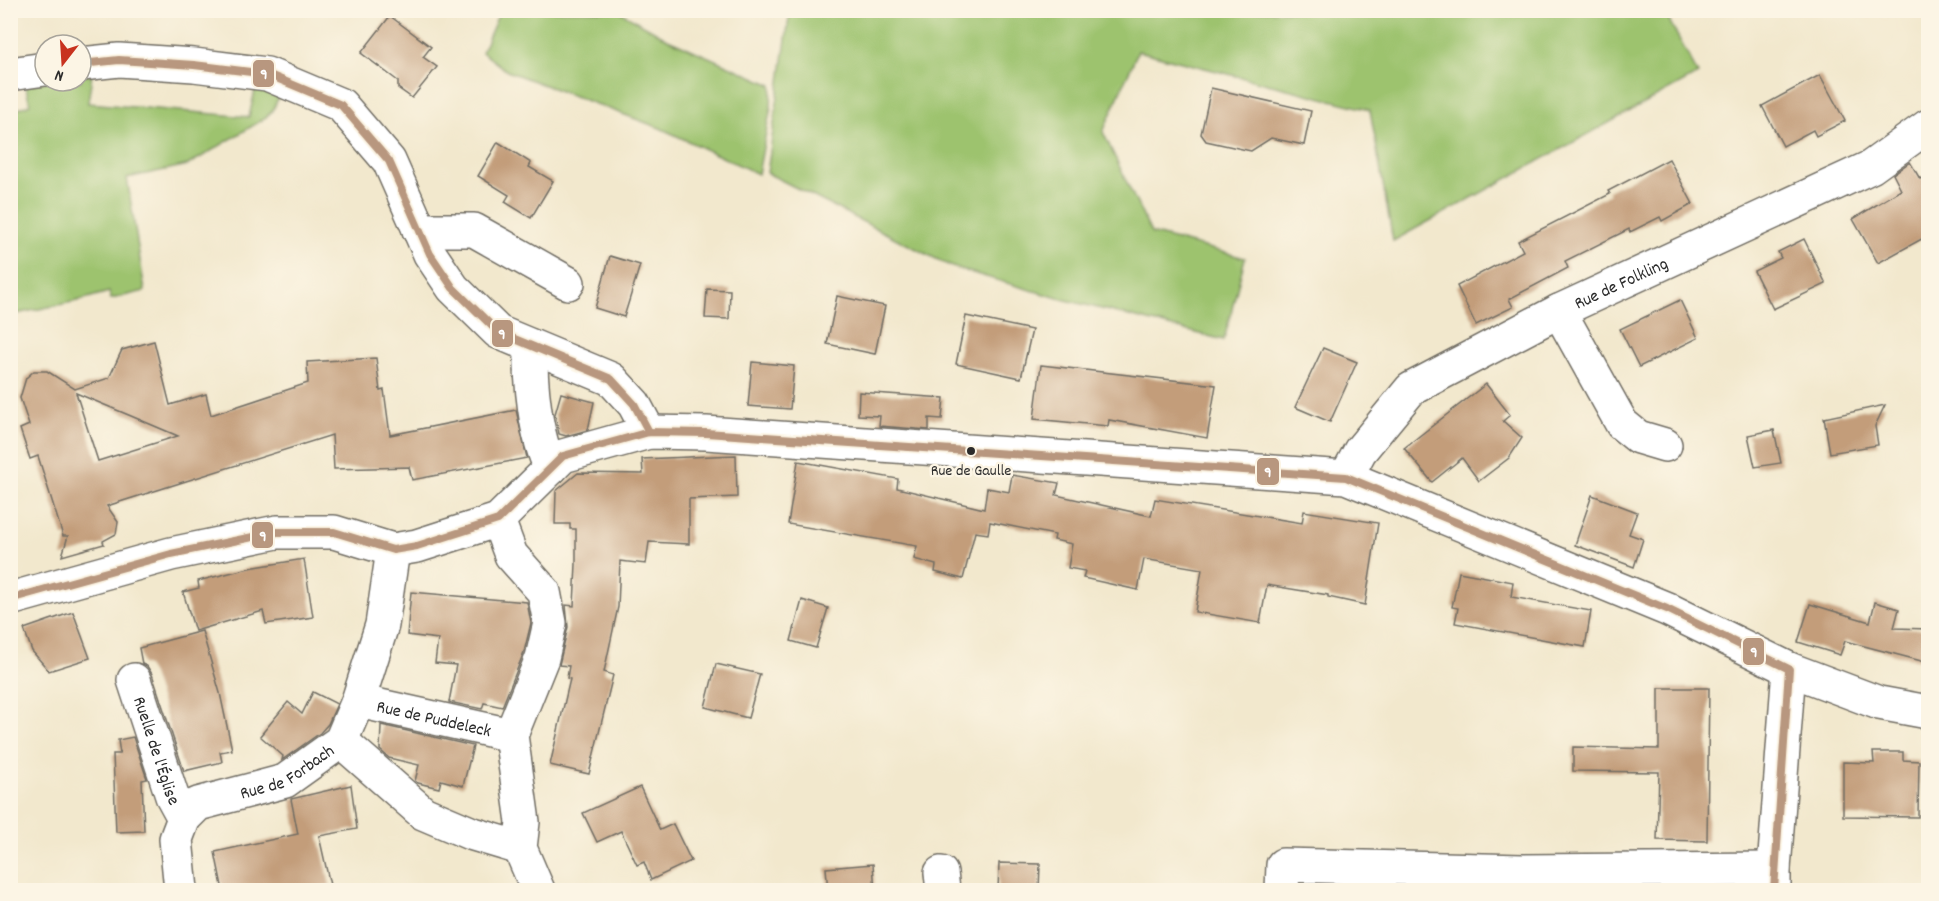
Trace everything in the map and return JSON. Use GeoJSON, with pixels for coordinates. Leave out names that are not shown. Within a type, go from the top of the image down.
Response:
{"type":"FeatureCollection","features":[{"type":"Feature","properties":{"kind":"street"},"geometry":{"type":"LineString","coordinates":[[93,63],[119,60],[194,65],[267,74],[340,105],[389,161],[430,254],[453,288],[498,332],[610,379],[634,404],[649,432]]}},
{"type":"Feature","properties":{"kind":"street"},"geometry":{"type":"LineString","coordinates":[[10,74],[33,71]]}},
{"type":"Feature","properties":{"kind":"street","name":"Rue de Folkling"},"geometry":{"type":"LineString","coordinates":[[1346,477],[1360,451],[1411,389],[1559,311],[1871,168],[1929,126]]}},
{"type":"Feature","properties":{"kind":"street"},"geometry":{"type":"LineString","coordinates":[[420,230],[474,230],[568,283]]}},
{"type":"Feature","properties":{"kind":"street"},"geometry":{"type":"LineString","coordinates":[[1559,311],[1622,424],[1638,437],[1665,445]]}},
{"type":"Feature","properties":{"kind":"street"},"geometry":{"type":"LineString","coordinates":[[531,346],[530,376],[544,454],[551,468]]}},
{"type":"Feature","properties":{"kind":"street"},"geometry":{"type":"LineString","coordinates":[[10,599],[178,544],[277,532],[334,532],[393,550],[417,546],[498,520],[563,456],[649,432],[706,433],[1346,477],[1667,609],[1789,669],[1879,703],[1929,712]]}},
{"type":"Feature","properties":{"kind":"street"},"geometry":{"type":"LineString","coordinates":[[498,520],[511,555],[544,592],[550,623],[542,658],[511,735],[523,822],[520,848],[538,891]]}},
{"type":"Feature","properties":{"kind":"street","name":"Rue de Forbach"},"geometry":{"type":"LineString","coordinates":[[184,818],[198,804],[285,781],[341,741],[358,701],[382,625],[393,550]]}},
{"type":"Feature","properties":{"kind":"street"},"geometry":{"type":"LineString","coordinates":[[1282,891],[1283,865],[1523,881],[1774,880],[1789,669]]}},
{"type":"Feature","properties":{"kind":"street","name":"Ruelle de l'Église"},"geometry":{"type":"LineString","coordinates":[[135,680],[172,796],[184,818]]}},
{"type":"Feature","properties":{"kind":"street","name":"Rue de Puddeleck"},"geometry":{"type":"LineString","coordinates":[[358,701],[511,735]]}},
{"type":"Feature","properties":{"kind":"street"},"geometry":{"type":"LineString","coordinates":[[341,741],[423,813],[470,833],[520,848]]}},
{"type":"Feature","properties":{"kind":"street"},"geometry":{"type":"LineString","coordinates":[[181,891],[176,839],[184,818]]}},
{"type":"Feature","properties":{"kind":"green space"},"geometry":{"type":"Polygon","coordinates":[[[500,11],[619,11],[668,39],[772,85],[771,107],[758,174],[660,128],[507,71],[482,52],[500,11]]]}},
{"type":"Feature","properties":{"kind":"green space"},"geometry":{"type":"Polygon","coordinates":[[[790,11],[1664,11],[1698,74],[1393,241],[1370,110],[1138,51],[1103,132],[1151,233],[1245,258],[1224,340],[1058,298],[952,267],[767,173],[790,11]]]}},
{"type":"Feature","properties":{"kind":"green space"},"geometry":{"type":"Polygon","coordinates":[[[259,73],[285,81],[273,110],[264,119],[188,165],[127,178],[145,291],[111,299],[109,292],[11,315],[11,112],[30,104],[25,84],[33,83],[33,93],[89,93],[88,103],[249,117],[259,73]]]}},
{"type":"Feature","properties":{"kind":"building"},"geometry":{"type":"Polygon","coordinates":[[[390,16],[431,47],[423,57],[437,67],[412,98],[398,88],[398,81],[361,53],[390,16]]]}},
{"type":"Feature","properties":{"kind":"building"},"geometry":{"type":"Polygon","coordinates":[[[1820,75],[1845,121],[1816,136],[1813,130],[1783,146],[1762,106],[1820,75]]]}},
{"type":"Feature","properties":{"kind":"building"},"geometry":{"type":"Polygon","coordinates":[[[1211,88],[1311,111],[1304,145],[1271,138],[1251,151],[1206,141],[1201,134],[1211,88]]]}},
{"type":"Feature","properties":{"kind":"building"},"geometry":{"type":"Polygon","coordinates":[[[498,142],[531,163],[529,167],[553,181],[531,218],[505,202],[509,195],[478,176],[498,142]]]}},
{"type":"Feature","properties":{"kind":"building"},"geometry":{"type":"Polygon","coordinates":[[[1669,159],[1693,204],[1662,221],[1660,217],[1630,232],[1629,229],[1565,261],[1568,268],[1509,299],[1513,307],[1476,325],[1457,286],[1523,251],[1518,241],[1610,194],[1608,191],[1669,159]]]}},
{"type":"Feature","properties":{"kind":"building"},"geometry":{"type":"Polygon","coordinates":[[[1910,162],[1920,179],[1929,174],[1929,235],[1878,263],[1853,219],[1901,190],[1893,174],[1910,162]]]}},
{"type":"Feature","properties":{"kind":"building"},"geometry":{"type":"Polygon","coordinates":[[[1804,239],[1826,284],[1773,309],[1754,271],[1781,258],[1778,252],[1804,239]]]}},
{"type":"Feature","properties":{"kind":"building"},"geometry":{"type":"Polygon","coordinates":[[[610,256],[640,265],[624,317],[595,308],[610,256]]]}},
{"type":"Feature","properties":{"kind":"building"},"geometry":{"type":"Polygon","coordinates":[[[707,289],[730,290],[729,319],[705,318],[707,289]]]}},
{"type":"Feature","properties":{"kind":"building"},"geometry":{"type":"Polygon","coordinates":[[[837,296],[885,306],[875,354],[827,344],[837,296]]]}},
{"type":"Feature","properties":{"kind":"building"},"geometry":{"type":"Polygon","coordinates":[[[1680,300],[1698,338],[1639,367],[1620,329],[1680,300]]]}},
{"type":"Feature","properties":{"kind":"building"},"geometry":{"type":"Polygon","coordinates":[[[966,316],[1032,330],[1021,378],[956,364],[966,316]]]}},
{"type":"Feature","properties":{"kind":"building"},"geometry":{"type":"Polygon","coordinates":[[[154,341],[170,405],[206,394],[211,415],[308,383],[307,362],[376,358],[380,391],[384,390],[390,435],[516,410],[527,458],[412,480],[409,467],[334,469],[332,435],[107,506],[118,522],[116,534],[103,541],[104,544],[62,556],[68,536],[63,536],[38,456],[30,459],[20,429],[29,425],[20,398],[26,378],[34,371],[47,371],[75,389],[109,378],[122,350],[154,341]],[[76,393],[98,461],[178,436],[76,393]]]}},
{"type":"Feature","properties":{"kind":"building"},"geometry":{"type":"Polygon","coordinates":[[[1323,348],[1357,362],[1330,422],[1295,407],[1323,348]]]}},
{"type":"Feature","properties":{"kind":"building"},"geometry":{"type":"Polygon","coordinates":[[[752,362],[794,366],[790,409],[748,406],[752,362]]]}},
{"type":"Feature","properties":{"kind":"building"},"geometry":{"type":"Polygon","coordinates":[[[1041,365],[1216,385],[1207,438],[1109,420],[1108,426],[1034,419],[1041,365]]]}},
{"type":"Feature","properties":{"kind":"building"},"geometry":{"type":"Polygon","coordinates":[[[1486,384],[1510,415],[1503,421],[1522,438],[1509,458],[1479,481],[1462,458],[1432,482],[1404,448],[1486,384]]]}},
{"type":"Feature","properties":{"kind":"building"},"geometry":{"type":"Polygon","coordinates":[[[859,392],[944,398],[942,419],[929,418],[929,430],[879,426],[880,416],[858,415],[859,392]]]}},
{"type":"Feature","properties":{"kind":"building"},"geometry":{"type":"Polygon","coordinates":[[[561,393],[594,402],[588,430],[566,436],[559,434],[555,414],[561,393]]]}},
{"type":"Feature","properties":{"kind":"building"},"geometry":{"type":"Polygon","coordinates":[[[1885,405],[1875,426],[1878,445],[1830,453],[1824,418],[1885,405]]]}},
{"type":"Feature","properties":{"kind":"building"},"geometry":{"type":"Polygon","coordinates":[[[1774,430],[1781,463],[1755,467],[1748,435],[1774,430]]]}},
{"type":"Feature","properties":{"kind":"building"},"geometry":{"type":"Polygon","coordinates":[[[736,455],[737,497],[689,499],[689,544],[649,542],[646,564],[620,561],[618,607],[604,672],[613,675],[589,774],[550,765],[570,679],[567,678],[569,666],[559,665],[568,627],[566,605],[574,606],[576,564],[576,529],[570,529],[570,524],[555,524],[556,491],[578,473],[643,474],[642,459],[736,455]]]}},
{"type":"Feature","properties":{"kind":"building"},"geometry":{"type":"Polygon","coordinates":[[[798,461],[898,479],[897,488],[984,509],[987,488],[1009,492],[1012,475],[1059,483],[1056,495],[1151,516],[1155,499],[1302,523],[1304,511],[1378,523],[1365,605],[1328,597],[1328,595],[1267,585],[1260,623],[1195,612],[1202,569],[1144,559],[1138,590],[1083,578],[1085,571],[1068,568],[1072,544],[1054,540],[1055,535],[990,522],[988,534],[975,532],[963,579],[935,572],[936,565],[914,559],[917,546],[788,524],[798,461]]]}},
{"type":"Feature","properties":{"kind":"building"},"geometry":{"type":"Polygon","coordinates":[[[1592,495],[1637,512],[1629,534],[1643,539],[1634,567],[1575,545],[1592,495]]]}},
{"type":"Feature","properties":{"kind":"building"},"geometry":{"type":"Polygon","coordinates":[[[304,559],[313,617],[266,624],[263,611],[195,631],[183,592],[199,588],[198,581],[249,568],[304,559]]]}},
{"type":"Feature","properties":{"kind":"building"},"geometry":{"type":"Polygon","coordinates":[[[1459,572],[1513,582],[1511,597],[1591,611],[1585,647],[1455,623],[1458,608],[1452,607],[1459,572]]]}},
{"type":"Feature","properties":{"kind":"building"},"geometry":{"type":"Polygon","coordinates":[[[411,592],[527,602],[531,623],[524,652],[502,707],[484,703],[482,709],[449,702],[456,665],[435,663],[438,639],[407,635],[411,592]]]}},
{"type":"Feature","properties":{"kind":"building"},"geometry":{"type":"Polygon","coordinates":[[[802,600],[828,608],[816,648],[791,641],[802,600]]]}},
{"type":"Feature","properties":{"kind":"building"},"geometry":{"type":"Polygon","coordinates":[[[1875,602],[1899,609],[1894,628],[1929,629],[1929,663],[1845,641],[1840,655],[1798,642],[1810,604],[1870,622],[1875,602]]]}},
{"type":"Feature","properties":{"kind":"building"},"geometry":{"type":"Polygon","coordinates":[[[73,612],[90,658],[49,671],[32,651],[24,629],[73,612]]]}},
{"type":"Feature","properties":{"kind":"building"},"geometry":{"type":"Polygon","coordinates":[[[202,631],[220,693],[232,750],[220,752],[222,762],[184,771],[152,674],[147,666],[142,664],[139,648],[202,631]]]}},
{"type":"Feature","properties":{"kind":"building"},"geometry":{"type":"Polygon","coordinates":[[[716,664],[760,674],[748,718],[705,707],[716,664]]]}},
{"type":"Feature","properties":{"kind":"building"},"geometry":{"type":"Polygon","coordinates":[[[1659,688],[1709,688],[1707,841],[1657,840],[1659,772],[1573,771],[1573,747],[1659,749],[1659,688]]]}},
{"type":"Feature","properties":{"kind":"building"},"geometry":{"type":"Polygon","coordinates":[[[313,692],[337,704],[328,724],[320,733],[282,760],[283,756],[260,736],[288,702],[302,714],[313,692]]]}},
{"type":"Feature","properties":{"kind":"building"},"geometry":{"type":"Polygon","coordinates":[[[381,725],[473,746],[463,786],[441,780],[439,788],[415,781],[419,765],[389,758],[380,750],[381,725]]]}},
{"type":"Feature","properties":{"kind":"building"},"geometry":{"type":"Polygon","coordinates":[[[133,737],[147,779],[142,780],[144,831],[116,832],[113,754],[120,754],[118,740],[133,737]]]}},
{"type":"Feature","properties":{"kind":"building"},"geometry":{"type":"Polygon","coordinates":[[[1873,752],[1903,752],[1903,760],[1919,761],[1918,817],[1843,816],[1843,762],[1874,763],[1873,752]]]}},
{"type":"Feature","properties":{"kind":"building"},"geometry":{"type":"Polygon","coordinates":[[[351,785],[357,829],[319,836],[330,885],[301,891],[223,891],[215,852],[298,834],[291,799],[351,785]]]}},
{"type":"Feature","properties":{"kind":"building"},"geometry":{"type":"Polygon","coordinates":[[[640,787],[660,830],[673,824],[691,861],[651,880],[644,862],[637,865],[621,831],[597,842],[583,813],[640,787]]]}},
{"type":"Feature","properties":{"kind":"building"},"geometry":{"type":"Polygon","coordinates":[[[999,863],[1040,864],[1039,891],[998,891],[999,863]]]}},
{"type":"Feature","properties":{"kind":"building"},"geometry":{"type":"Polygon","coordinates":[[[873,864],[875,891],[828,891],[826,868],[873,864]]]}},
{"type":"Feature","properties":{"kind":"transit line","name":"9"},"geometry":{"type":"LineString","coordinates":[[93,63],[119,60],[194,65],[267,74],[341,105],[389,161],[430,254],[453,288],[498,332],[611,379],[634,404],[649,432]]}},
{"type":"Feature","properties":{"kind":"transit line","name":"9"},"geometry":{"type":"LineString","coordinates":[[10,599],[171,554],[277,532],[334,532],[393,550],[417,546],[498,520],[563,456],[649,432],[706,433],[1346,477],[1667,609],[1789,669],[1774,890]]}},
{"type":"Feature","properties":{"kind":"place","name":"Rue de Gaulle"},"geometry":{"type":"Point","coordinates":[971,451]}}]}
